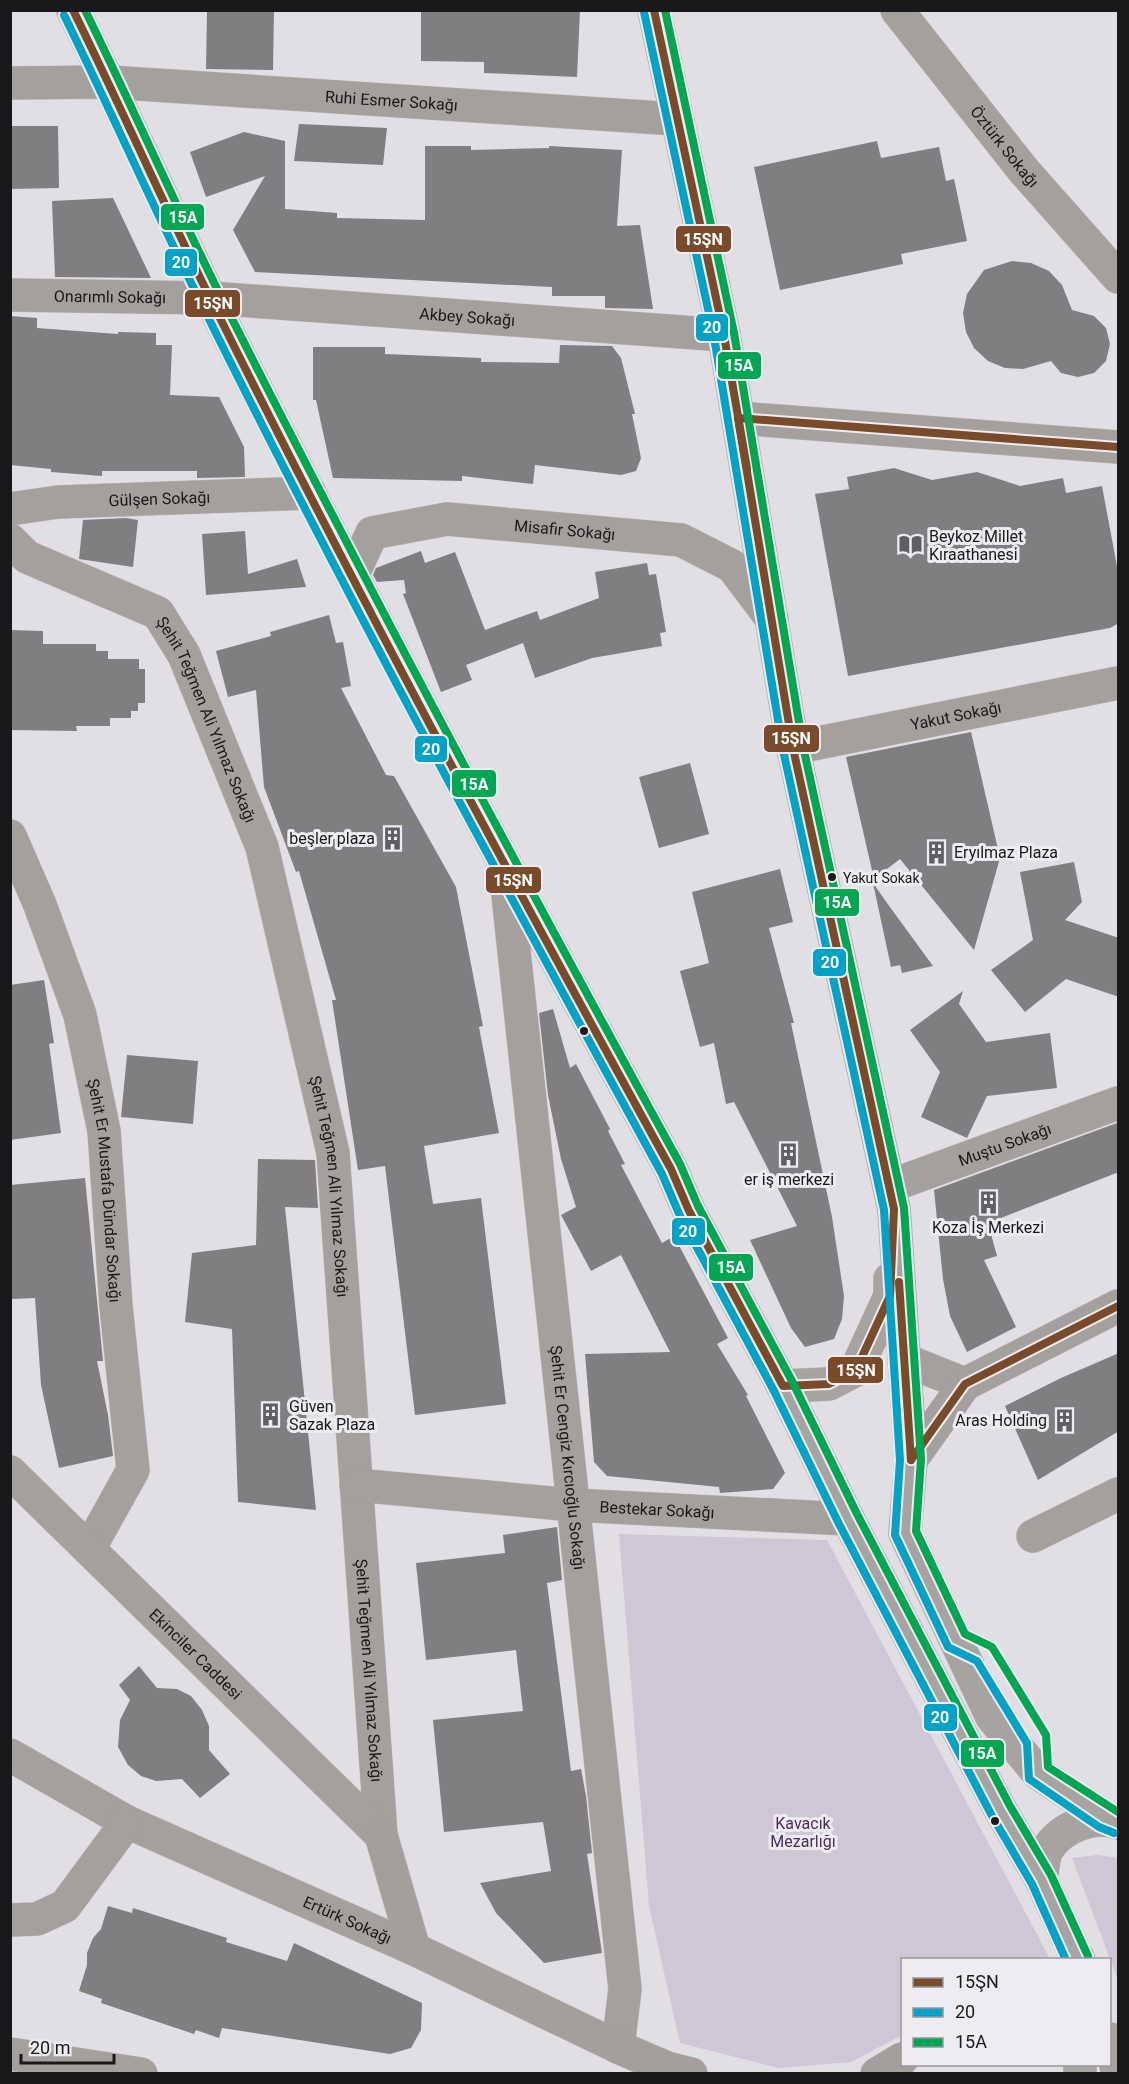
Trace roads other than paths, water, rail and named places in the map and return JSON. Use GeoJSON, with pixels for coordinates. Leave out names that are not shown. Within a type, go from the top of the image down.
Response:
{"type":"FeatureCollection","features":[{"type":"Feature","properties":{"kind":"main road"},"geometry":{"type":"LineString","coordinates":[[73,10],[210,298],[352,576],[505,867],[671,1169],[689,1211],[783,1386],[848,1519],[1000,1811],[1041,1879],[1077,1958]]}},
{"type":"Feature","properties":{"kind":"main road"},"geometry":{"type":"LineString","coordinates":[[654,10],[724,335],[793,748],[892,1198],[911,1460],[905,1533],[992,1717],[1038,1773],[1112,1821]]}},
{"type":"Feature","properties":{"kind":"main road"},"geometry":{"type":"LineString","coordinates":[[783,1386],[828,1384],[856,1370],[890,1296],[892,1198]]}},
{"type":"Feature","properties":{"kind":"main road"},"geometry":{"type":"LineString","coordinates":[[1041,1879],[1046,1852],[1059,1837],[1073,1826],[1112,1821]]}},
{"type":"Feature","properties":{"kind":"main road","name":"Şehit Teğmen Ali Yılmaz Sokağı"},"geometry":{"type":"LineString","coordinates":[[381,1835],[414,1949]]}},
{"type":"Feature","properties":{"kind":"main road","name":"Ertürk Sokağı"},"geometry":{"type":"LineString","coordinates":[[414,1949],[618,2047],[667,2068],[691,2073]]}},
{"type":"Feature","properties":{"kind":"main road"},"geometry":{"type":"LineString","coordinates":[[1111,2043],[1118,2073]]}},
{"type":"Feature","properties":{"kind":"main road"},"geometry":{"type":"LineString","coordinates":[[877,2073],[901,2060]]}},
{"type":"Feature","properties":{"kind":"street","name":"Öztürk Sokağı"},"geometry":{"type":"LineString","coordinates":[[897,10],[1024,171],[1113,257]]}},
{"type":"Feature","properties":{"kind":"street","name":"Ruhi Esmer Sokağı"},"geometry":{"type":"LineString","coordinates":[[10,83],[109,82],[676,119]]}},
{"type":"Feature","properties":{"kind":"street","name":"Onarımlı Sokağı"},"geometry":{"type":"LineString","coordinates":[[10,295],[210,298]]}},
{"type":"Feature","properties":{"kind":"street","name":"Akbey Sokağı"},"geometry":{"type":"LineString","coordinates":[[210,298],[724,335]]}},
{"type":"Feature","properties":{"kind":"street"},"geometry":{"type":"LineString","coordinates":[[738,418],[1119,447]]}},
{"type":"Feature","properties":{"kind":"street","name":"Gülşen Sokağı"},"geometry":{"type":"LineString","coordinates":[[10,509],[58,502],[310,493]]}},
{"type":"Feature","properties":{"kind":"street","name":"Misafir Sokağı"},"geometry":{"type":"LineString","coordinates":[[352,576],[372,533],[447,519],[681,540],[732,566],[772,619]]}},
{"type":"Feature","properties":{"kind":"street","name":"Şehit Teğmen Ali Yılmaz Sokağı"},"geometry":{"type":"LineString","coordinates":[[10,540],[27,557],[158,614],[184,655],[262,847],[333,1153],[381,1835]]}},
{"type":"Feature","properties":{"kind":"street","name":"Yakut Sokağı"},"geometry":{"type":"LineString","coordinates":[[793,748],[1119,683]]}},
{"type":"Feature","properties":{"kind":"street","name":"Şehit Er Mustafa Dündar Sokağı"},"geometry":{"type":"LineString","coordinates":[[10,836],[40,905],[80,1015],[104,1131],[116,1306],[133,1470],[89,1549]]}},
{"type":"Feature","properties":{"kind":"street","name":"Şehit Er Cengiz Kırcıoğlu Sokağı"},"geometry":{"type":"LineString","coordinates":[[505,867],[625,1989],[618,2047]]}},
{"type":"Feature","properties":{"kind":"street","name":"Muştu Sokağı"},"geometry":{"type":"LineString","coordinates":[[892,1198],[1119,1103]]}},
{"type":"Feature","properties":{"kind":"street"},"geometry":{"type":"LineString","coordinates":[[911,1460],[965,1384],[1119,1306]]}},
{"type":"Feature","properties":{"kind":"street"},"geometry":{"type":"LineString","coordinates":[[904,1360],[965,1384]]}},
{"type":"Feature","properties":{"kind":"street","name":"Ekinciler Caddesi"},"geometry":{"type":"LineString","coordinates":[[10,1472],[381,1835]]}},
{"type":"Feature","properties":{"kind":"street","name":"Bestekar Sokağı"},"geometry":{"type":"LineString","coordinates":[[356,1485],[573,1505],[848,1519]]}},
{"type":"Feature","properties":{"kind":"street"},"geometry":{"type":"LineString","coordinates":[[1033,1536],[1119,1494]]}},
{"type":"Feature","properties":{"kind":"street","name":"Ertürk Sokağı"},"geometry":{"type":"LineString","coordinates":[[10,1755],[127,1822],[414,1949]]}},
{"type":"Feature","properties":{"kind":"street"},"geometry":{"type":"LineString","coordinates":[[10,1920],[37,1919],[64,1906],[127,1822]]}},
{"type":"Feature","properties":{"kind":"street"},"geometry":{"type":"LineString","coordinates":[[10,2054],[141,2073]]}},
{"type":"Feature","properties":{"kind":"place","name":"Beykoz Millet Kıraathanesi"},"geometry":{"type":"Point","coordinates":[911,545]}},
{"type":"Feature","properties":{"kind":"place","name":"beşler plaza"},"geometry":{"type":"Point","coordinates":[393,838]}},
{"type":"Feature","properties":{"kind":"place","name":"Eryılmaz Plaza"},"geometry":{"type":"Point","coordinates":[936,852]}},
{"type":"Feature","properties":{"kind":"place","name":"Yakut Sokak"},"geometry":{"type":"Point","coordinates":[832,877]}},
{"type":"Feature","properties":{"kind":"place","name":"er iş merkezi"},"geometry":{"type":"Point","coordinates":[789,1154]}},
{"type":"Feature","properties":{"kind":"place","name":"Koza İş Merkezi"},"geometry":{"type":"Point","coordinates":[988,1202]}},
{"type":"Feature","properties":{"kind":"place","name":"Güven Sazak Plaza"},"geometry":{"type":"Point","coordinates":[271,1415]}},
{"type":"Feature","properties":{"kind":"place","name":"Aras Holding"},"geometry":{"type":"Point","coordinates":[1065,1420]}},
{"type":"Feature","properties":{"kind":"park label","name":"Kavacık Mezarlığı"},"geometry":{"type":"Point","coordinates":[803,1832]}}]}
